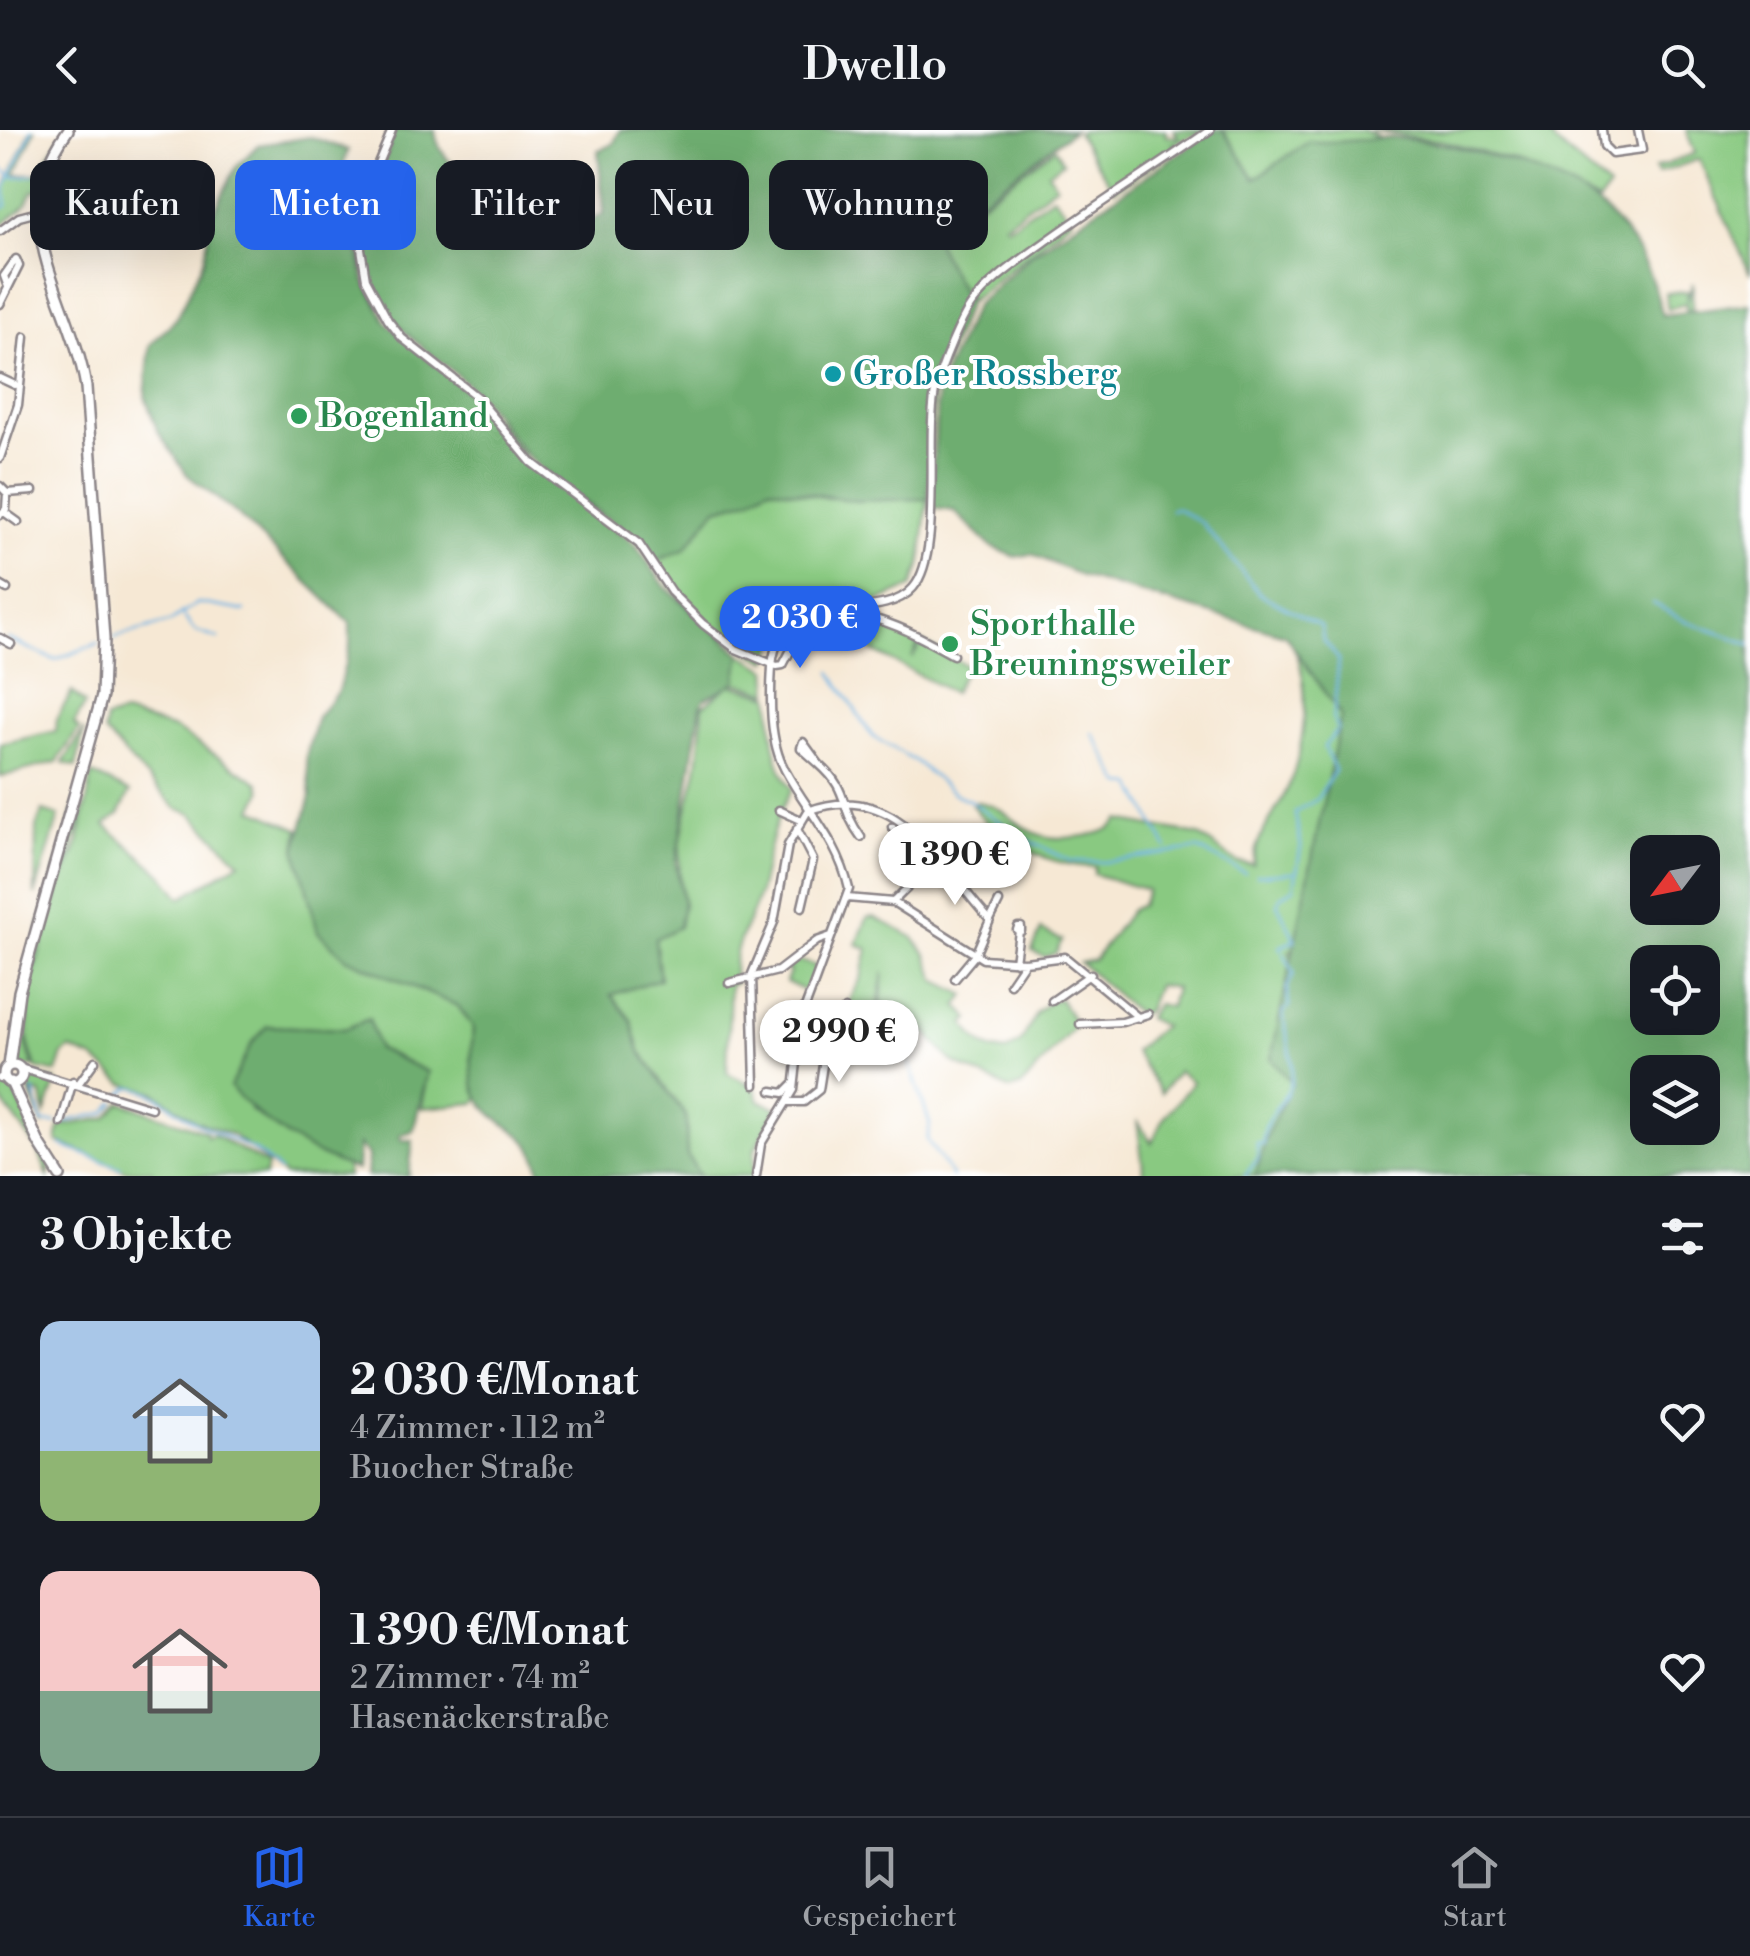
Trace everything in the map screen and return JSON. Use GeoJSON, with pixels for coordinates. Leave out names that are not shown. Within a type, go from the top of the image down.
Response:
{"type":"FeatureCollection","features":[{"type":"Feature","properties":{"kind":"main road"},"geometry":{"type":"LineString","coordinates":[[51,160],[68,130]]}},
{"type":"Feature","properties":{"kind":"main road"},"geometry":{"type":"LineString","coordinates":[[43,250],[44,264],[76,342],[86,387],[104,676],[94,736],[19,992],[12,1050],[11,1074],[20,1099],[39,1143],[60,1176]]}},
{"type":"Feature","properties":{"kind":"street"},"geometry":{"type":"LineString","coordinates":[[392,130],[365,194],[358,224],[366,279],[388,320],[402,338],[476,397],[531,462],[640,544],[671,592],[703,624],[736,649],[772,665],[782,665],[788,638],[815,612],[882,602],[908,593],[917,582],[927,542],[935,390],[975,300],[1095,205],[1210,130]]}},
{"type":"Feature","properties":{"kind":"street"},"geometry":{"type":"LineString","coordinates":[[1602,130],[1604,146],[1612,154],[1642,150],[1638,130]]}},
{"type":"Feature","properties":{"kind":"street"},"geometry":{"type":"LineString","coordinates":[[0,231],[30,214]]}},
{"type":"Feature","properties":{"kind":"street"},"geometry":{"type":"LineString","coordinates":[[0,304],[8,288]]}},
{"type":"Feature","properties":{"kind":"street"},"geometry":{"type":"LineString","coordinates":[[0,458],[18,405],[25,337]]}},
{"type":"Feature","properties":{"kind":"street"},"geometry":{"type":"LineString","coordinates":[[0,378],[15,385]]}},
{"type":"Feature","properties":{"kind":"street"},"geometry":{"type":"LineString","coordinates":[[0,486],[7,493],[33,491]]}},
{"type":"Feature","properties":{"kind":"street"},"geometry":{"type":"LineString","coordinates":[[7,493],[2,513],[18,522]]}},
{"type":"Feature","properties":{"kind":"street"},"geometry":{"type":"LineString","coordinates":[[788,638],[812,619],[849,611],[922,638],[953,655]]}},
{"type":"Feature","properties":{"kind":"street"},"geometry":{"type":"LineString","coordinates":[[0,638],[11,644]]}},
{"type":"Feature","properties":{"kind":"street"},"geometry":{"type":"LineString","coordinates":[[756,1176],[756,1155],[795,1083],[802,1016],[847,898],[844,872],[813,808],[784,770],[777,750],[772,665]]}},
{"type":"Feature","properties":{"kind":"street"},"geometry":{"type":"LineString","coordinates":[[819,764],[840,783],[849,821],[861,837]]}},
{"type":"Feature","properties":{"kind":"street"},"geometry":{"type":"LineString","coordinates":[[754,1085],[751,981],[771,933],[785,856],[799,824],[813,808],[844,802],[901,818],[990,920]]}},
{"type":"Feature","properties":{"kind":"street"},"geometry":{"type":"LineString","coordinates":[[779,810],[799,824],[814,860],[802,907]]}},
{"type":"Feature","properties":{"kind":"street"},"geometry":{"type":"LineString","coordinates":[[892,827],[927,866]]}},
{"type":"Feature","properties":{"kind":"street"},"geometry":{"type":"LineString","coordinates":[[893,902],[937,858]]}},
{"type":"Feature","properties":{"kind":"street"},"geometry":{"type":"LineString","coordinates":[[847,898],[893,902],[975,956],[1025,962],[1058,955],[1092,974],[1139,1018]]}},
{"type":"Feature","properties":{"kind":"street"},"geometry":{"type":"LineString","coordinates":[[955,979],[975,956],[1000,902]]}},
{"type":"Feature","properties":{"kind":"street"},"geometry":{"type":"LineString","coordinates":[[1015,962],[1021,926]]}},
{"type":"Feature","properties":{"kind":"street"},"geometry":{"type":"LineString","coordinates":[[729,982],[751,981],[783,968],[817,940],[831,936]]}},
{"type":"Feature","properties":{"kind":"street"},"geometry":{"type":"LineString","coordinates":[[1010,984],[1025,962]]}},
{"type":"Feature","properties":{"kind":"street"},"geometry":{"type":"LineString","coordinates":[[1052,1001],[1092,974]]}},
{"type":"Feature","properties":{"kind":"street"},"geometry":{"type":"LineString","coordinates":[[788,1102],[804,1102],[819,1090],[823,1058],[845,1008]]}},
{"type":"Feature","properties":{"kind":"street"},"geometry":{"type":"LineString","coordinates":[[1080,1024],[1148,1014]]}},
{"type":"Feature","properties":{"kind":"street"},"geometry":{"type":"LineString","coordinates":[[60,1123],[76,1082],[95,1061]]}},
{"type":"Feature","properties":{"kind":"street"},"geometry":{"type":"LineString","coordinates":[[11,1074],[34,1072],[76,1082],[151,1108]]}},
{"type":"Feature","properties":{"kind":"street"},"geometry":{"type":"LineString","coordinates":[[772,1091],[784,1093],[795,1083]]}},
{"type":"Feature","properties":{"kind":"green space"},"geometry":{"type":"Polygon","coordinates":[[[31,130],[35,130],[15,174],[30,174],[30,196],[24,207],[0,227],[0,197],[31,130]]]}},
{"type":"Feature","properties":{"kind":"green space"},"geometry":{"type":"Polygon","coordinates":[[[65,130],[52,160],[46,160],[65,130]]]}},
{"type":"Feature","properties":{"kind":"green space"},"geometry":{"type":"Polygon","coordinates":[[[394,130],[435,130],[449,160],[436,160],[436,250],[595,250],[595,219],[604,213],[598,151],[613,144],[620,130],[1074,130],[988,195],[988,160],[769,160],[769,250],[940,250],[968,304],[933,389],[928,499],[856,501],[769,487],[750,499],[717,508],[685,549],[654,562],[644,545],[536,464],[480,397],[400,328],[385,310],[372,288],[362,250],[416,250],[416,160],[384,160],[394,130]]]}},
{"type":"Feature","properties":{"kind":"green space"},"geometry":{"type":"Polygon","coordinates":[[[1166,130],[1166,136],[1178,137],[1174,130],[1207,130],[1172,144],[1180,147],[1114,190],[1077,133],[1166,130]]]}},
{"type":"Feature","properties":{"kind":"green space"},"geometry":{"type":"Polygon","coordinates":[[[1213,130],[1223,130],[1255,179],[1309,141],[1416,140],[1503,160],[1560,182],[1603,209],[1633,245],[1654,286],[1662,315],[1750,304],[1750,1176],[1255,1176],[1268,1132],[1292,1083],[1271,1059],[1341,716],[1285,635],[1081,576],[1032,554],[1015,557],[990,546],[954,511],[931,508],[938,388],[975,305],[1032,254],[1213,130]]]}},
{"type":"Feature","properties":{"kind":"green space"},"geometry":{"type":"Polygon","coordinates":[[[1223,130],[1362,130],[1383,139],[1342,145],[1309,142],[1255,179],[1223,130]]]}},
{"type":"Feature","properties":{"kind":"green space"},"geometry":{"type":"Polygon","coordinates":[[[1554,130],[1552,140],[1609,188],[1599,202],[1512,161],[1442,141],[1370,131],[1554,130]]]}},
{"type":"Feature","properties":{"kind":"green space"},"geometry":{"type":"Polygon","coordinates":[[[1686,130],[1750,130],[1750,274],[1699,159],[1657,174],[1654,169],[1695,153],[1686,130]]]}},
{"type":"Feature","properties":{"kind":"green space"},"geometry":{"type":"Polygon","coordinates":[[[311,137],[348,150],[345,160],[243,160],[258,145],[311,137]]]}},
{"type":"Feature","properties":{"kind":"green space"},"geometry":{"type":"Polygon","coordinates":[[[1055,148],[1063,162],[1048,172],[1056,185],[1005,224],[1008,227],[1053,196],[1072,219],[970,301],[940,250],[988,250],[988,197],[1055,148]]]}},
{"type":"Feature","properties":{"kind":"green space"},"geometry":{"type":"Polygon","coordinates":[[[235,169],[235,250],[358,250],[364,279],[387,323],[478,401],[530,465],[635,544],[666,588],[741,654],[736,682],[704,699],[701,706],[676,863],[683,903],[679,927],[655,939],[660,979],[611,995],[631,1020],[640,1051],[686,1116],[687,1155],[700,1176],[541,1176],[531,1147],[479,1098],[472,1072],[473,1027],[458,1006],[346,958],[318,932],[296,849],[311,796],[306,756],[317,717],[338,691],[350,645],[350,623],[236,513],[187,475],[157,430],[145,396],[150,345],[177,318],[206,250],[215,250],[215,209],[235,169]]]}},
{"type":"Feature","properties":{"kind":"green space"},"geometry":{"type":"Polygon","coordinates":[[[1693,283],[1692,310],[1686,311],[1686,303],[1668,309],[1665,293],[1688,291],[1687,300],[1693,283]]]}},
{"type":"Feature","properties":{"kind":"green space"},"geometry":{"type":"Polygon","coordinates":[[[769,487],[828,498],[928,499],[921,565],[912,587],[875,603],[785,617],[768,661],[718,631],[690,607],[654,562],[685,549],[717,508],[750,499],[769,487]]]}},
{"type":"Feature","properties":{"kind":"green space"},"geometry":{"type":"Polygon","coordinates":[[[1221,577],[1352,678],[1305,939],[1289,952],[1301,974],[1308,1085],[1263,1176],[1144,1176],[1137,1120],[1152,1143],[1164,1118],[1193,1082],[1178,1071],[1161,1093],[1134,1051],[1163,1026],[1147,1018],[1157,1004],[1170,1007],[1175,988],[1157,985],[1147,1011],[1139,1015],[1080,963],[1094,960],[1131,910],[1141,905],[1147,890],[1094,874],[1095,867],[1060,862],[1027,850],[997,831],[972,805],[990,805],[1045,836],[1094,834],[1119,820],[1198,835],[1237,862],[1253,864],[1259,842],[1296,764],[1303,724],[1303,682],[1292,645],[1282,631],[1189,600],[1162,601],[1161,595],[1221,577]]]}},
{"type":"Feature","properties":{"kind":"green space"},"geometry":{"type":"Polygon","coordinates":[[[876,623],[918,644],[912,658],[922,642],[967,666],[953,693],[865,647],[876,623]]]}},
{"type":"Feature","properties":{"kind":"green space"},"geometry":{"type":"Polygon","coordinates":[[[741,654],[768,669],[770,693],[736,682],[741,654]]]}},
{"type":"Feature","properties":{"kind":"green space"},"geometry":{"type":"Polygon","coordinates":[[[731,684],[771,696],[777,756],[792,789],[775,827],[759,893],[737,948],[736,983],[730,985],[727,1073],[754,1086],[759,1100],[777,1108],[755,1149],[753,1176],[700,1176],[687,1155],[686,1116],[640,1051],[631,1020],[610,994],[659,979],[655,939],[683,902],[680,853],[698,760],[703,706],[731,684]]]}},
{"type":"Feature","properties":{"kind":"green space"},"geometry":{"type":"Polygon","coordinates":[[[72,692],[85,704],[74,724],[79,729],[57,762],[0,777],[0,744],[56,731],[57,718],[72,692]]]}},
{"type":"Feature","properties":{"kind":"green space"},"geometry":{"type":"Polygon","coordinates":[[[124,714],[175,729],[259,783],[262,791],[253,809],[299,829],[296,849],[346,958],[458,1006],[473,1027],[471,1060],[479,1099],[475,1103],[422,1108],[427,1072],[377,1048],[369,1019],[345,1029],[267,1026],[250,1110],[290,1138],[346,1166],[348,1176],[285,1176],[233,1135],[196,1121],[154,1092],[124,1084],[94,1059],[70,1049],[63,1054],[57,1073],[36,1068],[28,1043],[28,993],[55,899],[79,842],[92,774],[130,792],[119,814],[105,825],[162,874],[181,898],[240,862],[192,814],[176,808],[104,732],[106,719],[124,714]]]}},
{"type":"Feature","properties":{"kind":"green space"},"geometry":{"type":"Polygon","coordinates":[[[84,730],[76,767],[63,763],[84,730]]]}},
{"type":"Feature","properties":{"kind":"green space"},"geometry":{"type":"Polygon","coordinates":[[[76,802],[82,805],[79,827],[26,993],[24,1035],[33,1066],[22,1068],[19,1021],[26,983],[76,802]]]}},
{"type":"Feature","properties":{"kind":"green space"},"geometry":{"type":"Polygon","coordinates":[[[43,811],[59,816],[35,895],[36,827],[43,811]]]}},
{"type":"Feature","properties":{"kind":"green space"},"geometry":{"type":"Polygon","coordinates":[[[874,917],[913,937],[927,955],[936,980],[966,995],[957,1006],[970,1019],[965,1023],[973,1035],[986,1047],[1006,1052],[1021,1042],[1037,1012],[1050,1001],[1060,999],[1076,1025],[1022,1086],[1011,1090],[952,1062],[918,1023],[880,1013],[884,972],[875,1025],[863,1042],[834,1032],[861,978],[868,949],[857,944],[867,918],[874,917]]]}},
{"type":"Feature","properties":{"kind":"green space"},"geometry":{"type":"Polygon","coordinates":[[[1041,930],[1062,940],[1056,953],[1044,957],[1032,951],[1041,930]]]}},
{"type":"Feature","properties":{"kind":"green space"},"geometry":{"type":"Polygon","coordinates":[[[797,960],[819,967],[807,992],[786,982],[790,972],[786,969],[797,960]]]}},
{"type":"Feature","properties":{"kind":"green space"},"geometry":{"type":"Polygon","coordinates":[[[369,1019],[378,1049],[428,1072],[413,1131],[400,1135],[401,1140],[413,1140],[409,1176],[367,1176],[368,1156],[359,1145],[357,1170],[322,1156],[272,1126],[230,1087],[252,1043],[267,1026],[345,1029],[369,1019]]]}},
{"type":"Feature","properties":{"kind":"green space"},"geometry":{"type":"Polygon","coordinates":[[[35,1075],[57,1081],[45,1114],[42,1095],[32,1091],[43,1126],[29,1089],[35,1075]]]}},
{"type":"Feature","properties":{"kind":"green space"},"geometry":{"type":"Polygon","coordinates":[[[0,1079],[12,1086],[50,1165],[48,1176],[37,1148],[0,1099],[0,1079]]]}},
{"type":"Feature","properties":{"kind":"green space"},"geometry":{"type":"Polygon","coordinates":[[[121,1102],[207,1132],[207,1137],[213,1134],[267,1165],[265,1176],[152,1176],[151,1170],[126,1171],[57,1142],[60,1126],[106,1118],[121,1102]]]}},
{"type":"Feature","properties":{"kind":"waterway"},"geometry":{"type":"LineString","coordinates":[[0,209],[7,206],[5,188],[32,130]]}},
{"type":"Feature","properties":{"kind":"waterway"},"geometry":{"type":"LineString","coordinates":[[0,167],[12,177],[30,175]]}},
{"type":"Feature","properties":{"kind":"waterway"},"geometry":{"type":"LineString","coordinates":[[1171,510],[1176,508],[1202,523],[1260,594],[1321,626],[1323,639],[1339,660],[1333,720],[1338,729],[1324,747],[1335,770],[1317,799],[1295,813],[1301,846],[1294,888],[1280,897],[1278,905],[1295,940],[1280,947],[1294,973],[1287,988],[1289,1007],[1283,1012],[1291,1082],[1266,1125],[1263,1145],[1257,1143],[1258,1158],[1245,1176]]}},
{"type":"Feature","properties":{"kind":"waterway"},"geometry":{"type":"LineString","coordinates":[[113,638],[170,622],[198,603],[245,611]]}},
{"type":"Feature","properties":{"kind":"waterway"},"geometry":{"type":"LineString","coordinates":[[1653,603],[1683,620],[1750,644]]}},
{"type":"Feature","properties":{"kind":"waterway"},"geometry":{"type":"LineString","coordinates":[[181,613],[195,631],[219,639]]}},
{"type":"Feature","properties":{"kind":"waterway"},"geometry":{"type":"LineString","coordinates":[[816,643],[836,616]]}},
{"type":"Feature","properties":{"kind":"waterway"},"geometry":{"type":"LineString","coordinates":[[8,639],[55,660],[99,643]]}},
{"type":"Feature","properties":{"kind":"waterway"},"geometry":{"type":"LineString","coordinates":[[831,672],[872,736],[971,801]]}},
{"type":"Feature","properties":{"kind":"waterway"},"geometry":{"type":"LineString","coordinates":[[1093,733],[1120,782]]}},
{"type":"Feature","properties":{"kind":"waterway"},"geometry":{"type":"LineString","coordinates":[[1121,784],[1133,785],[1167,848]]}},
{"type":"Feature","properties":{"kind":"waterway"},"geometry":{"type":"LineString","coordinates":[[972,802],[1023,838],[1071,861],[1104,862],[1198,849],[1245,873]]}},
{"type":"Feature","properties":{"kind":"waterway"},"geometry":{"type":"LineString","coordinates":[[1257,875],[1295,872]]}},
{"type":"Feature","properties":{"kind":"waterway"},"geometry":{"type":"LineString","coordinates":[[909,1062],[930,1124],[927,1140],[952,1176]]}},
{"type":"Feature","properties":{"kind":"waterway"},"geometry":{"type":"LineString","coordinates":[[120,1096],[130,1087],[148,1092],[199,1124],[252,1150],[280,1172]]}},
{"type":"Feature","properties":{"kind":"waterway"},"geometry":{"type":"LineString","coordinates":[[34,1091],[42,1123],[57,1123]]}},
{"type":"Feature","properties":{"kind":"waterway"},"geometry":{"type":"LineString","coordinates":[[63,1122],[105,1113],[115,1102]]}},
{"type":"Feature","properties":{"kind":"waterway"},"geometry":{"type":"LineString","coordinates":[[60,1145],[121,1168]]}},
{"type":"Feature","properties":{"kind":"place","name":"Großer Rossberg"},"geometry":{"type":"Point","coordinates":[833,374]}},
{"type":"Feature","properties":{"kind":"place","name":"Bogenland"},"geometry":{"type":"Point","coordinates":[299,416]}},
{"type":"Feature","properties":{"kind":"place","name":"Sporthalle Breuningsweiler"},"geometry":{"type":"Point","coordinates":[950,644]}}]}
